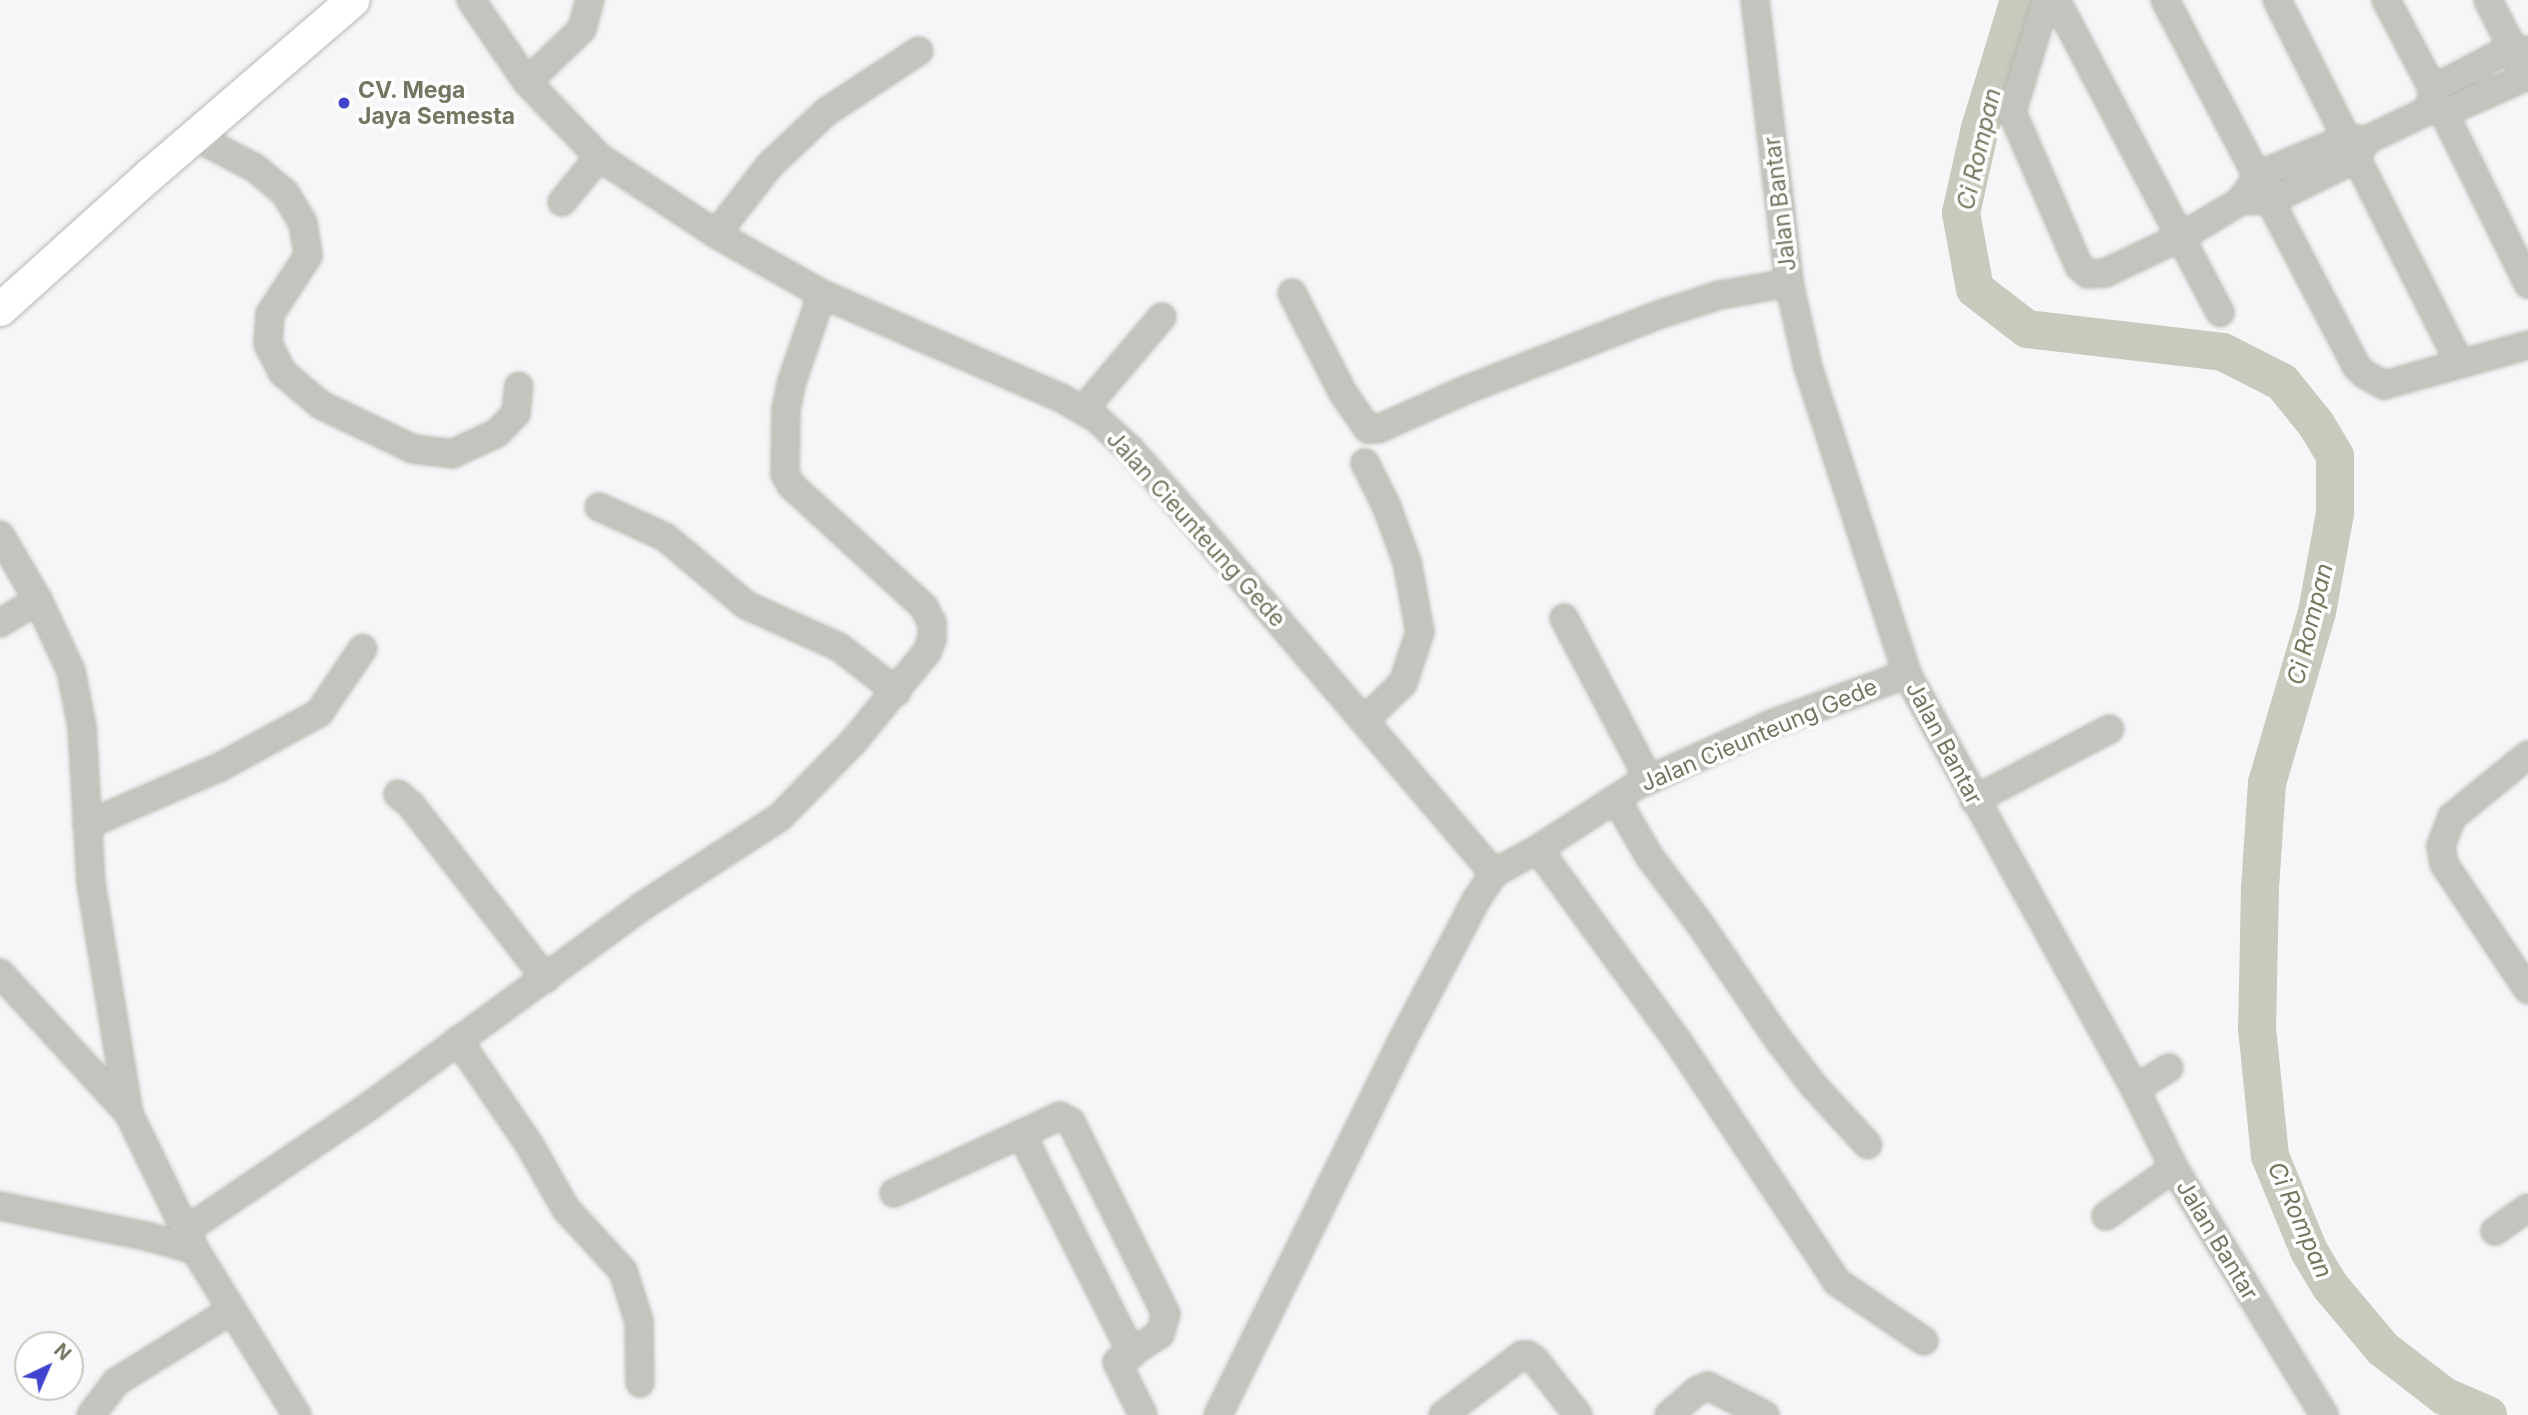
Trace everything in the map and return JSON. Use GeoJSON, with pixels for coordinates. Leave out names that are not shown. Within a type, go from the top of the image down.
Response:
{"type":"FeatureCollection","features":[{"type":"Feature","properties":{"kind":"main road"},"geometry":{"type":"LineString","coordinates":[[0,309],[150,174],[352,0]]}},
{"type":"Feature","properties":{"kind":"street","name":"Jalan Cieunteung Gede"},"geometry":{"type":"LineString","coordinates":[[471,0],[527,82],[599,157],[716,234],[822,294],[1083,410],[1097,419],[1130,449],[1493,873],[1538,849],[1649,779],[1769,725],[1907,674]]}},
{"type":"Feature","properties":{"kind":"street"},"geometry":{"type":"LineString","coordinates":[[527,82],[582,29],[590,0]]}},
{"type":"Feature","properties":{"kind":"street","name":"Jalan Bantar"},"geometry":{"type":"LineString","coordinates":[[1755,0],[1789,283],[1808,367],[1907,674],[1973,800],[2134,1089],[2174,1168],[2324,1415]]}},
{"type":"Feature","properties":{"kind":"street"},"geometry":{"type":"LineString","coordinates":[[2046,0],[2012,112],[2079,266],[2088,274],[2098,275],[2181,237],[2264,188],[2356,146],[2435,104],[2520,49]]}},
{"type":"Feature","properties":{"kind":"street"},"geometry":{"type":"LineString","coordinates":[[2056,0],[2220,313]]}},
{"type":"Feature","properties":{"kind":"street"},"geometry":{"type":"LineString","coordinates":[[2165,0],[2356,366],[2364,374],[2384,385],[2528,345]]}},
{"type":"Feature","properties":{"kind":"street"},"geometry":{"type":"LineString","coordinates":[[2277,0],[2356,146],[2460,364]]}},
{"type":"Feature","properties":{"kind":"street"},"geometry":{"type":"LineString","coordinates":[[2386,0],[2435,104],[2528,284]]}},
{"type":"Feature","properties":{"kind":"street"},"geometry":{"type":"LineString","coordinates":[[2435,104],[2528,78],[2520,49],[2488,0]]}},
{"type":"Feature","properties":{"kind":"street"},"geometry":{"type":"LineString","coordinates":[[716,234],[771,165],[826,112],[919,51]]}},
{"type":"Feature","properties":{"kind":"street"},"geometry":{"type":"LineString","coordinates":[[194,136],[255,168],[285,193],[303,223],[308,256],[270,314],[268,344],[283,373],[321,405],[413,449],[452,454],[497,433],[516,413],[519,386]]}},
{"type":"Feature","properties":{"kind":"street"},"geometry":{"type":"LineString","coordinates":[[562,202],[599,157]]}},
{"type":"Feature","properties":{"kind":"street"},"geometry":{"type":"LineString","coordinates":[[1292,293],[1343,393],[1368,429],[1378,429],[1463,391],[1661,314],[1720,295],[1789,283]]}},
{"type":"Feature","properties":{"kind":"street"},"geometry":{"type":"LineString","coordinates":[[0,1206],[150,1237],[190,1240],[458,1040],[641,908],[780,817],[897,692],[927,652],[932,639],[932,623],[924,607],[791,485],[785,474],[783,456],[786,409],[792,381],[822,294]]}},
{"type":"Feature","properties":{"kind":"street"},"geometry":{"type":"LineString","coordinates":[[1083,410],[1162,317]]}},
{"type":"Feature","properties":{"kind":"street"},"geometry":{"type":"LineString","coordinates":[[1364,721],[1403,683],[1420,632],[1407,562],[1386,505],[1365,463]]}},
{"type":"Feature","properties":{"kind":"street"},"geometry":{"type":"LineString","coordinates":[[599,507],[665,537],[746,605],[839,647],[897,692]]}},
{"type":"Feature","properties":{"kind":"street"},"geometry":{"type":"LineString","coordinates":[[0,535],[38,600],[71,671],[82,727],[91,883],[128,1114]]}},
{"type":"Feature","properties":{"kind":"street"},"geometry":{"type":"LineString","coordinates":[[0,623],[38,600]]}},
{"type":"Feature","properties":{"kind":"street"},"geometry":{"type":"LineString","coordinates":[[1564,618],[1649,779]]}},
{"type":"Feature","properties":{"kind":"street"},"geometry":{"type":"LineString","coordinates":[[86,825],[220,767],[319,713],[363,648]]}},
{"type":"Feature","properties":{"kind":"street"},"geometry":{"type":"LineString","coordinates":[[1973,800],[2110,729]]}},
{"type":"Feature","properties":{"kind":"street"},"geometry":{"type":"LineString","coordinates":[[2528,755],[2452,817],[2441,846],[2444,864],[2528,990]]}},
{"type":"Feature","properties":{"kind":"street"},"geometry":{"type":"LineString","coordinates":[[398,794],[411,805],[546,978]]}},
{"type":"Feature","properties":{"kind":"street"},"geometry":{"type":"LineString","coordinates":[[1616,799],[1649,856],[1700,924],[1778,1039],[1813,1085],[1868,1145]]}},
{"type":"Feature","properties":{"kind":"street"},"geometry":{"type":"LineString","coordinates":[[1538,849],[1677,1040],[1837,1282],[1924,1341]]}},
{"type":"Feature","properties":{"kind":"street"},"geometry":{"type":"LineString","coordinates":[[1218,1415],[1401,1043],[1476,900],[1493,873]]}},
{"type":"Feature","properties":{"kind":"street"},"geometry":{"type":"LineString","coordinates":[[0,973],[128,1114],[190,1240],[230,1311],[297,1415]]}},
{"type":"Feature","properties":{"kind":"street"},"geometry":{"type":"LineString","coordinates":[[458,1040],[529,1144],[566,1209],[623,1271],[639,1321],[640,1383]]}},
{"type":"Feature","properties":{"kind":"street"},"geometry":{"type":"LineString","coordinates":[[2134,1089],[2169,1068]]}},
{"type":"Feature","properties":{"kind":"street"},"geometry":{"type":"LineString","coordinates":[[894,1193],[1060,1116],[1074,1125],[1166,1314],[1160,1334],[1120,1360],[1117,1367],[1143,1415]]}},
{"type":"Feature","properties":{"kind":"street"},"geometry":{"type":"LineString","coordinates":[[1022,1135],[1132,1354]]}},
{"type":"Feature","properties":{"kind":"street"},"geometry":{"type":"LineString","coordinates":[[2106,1216],[2174,1168]]}},
{"type":"Feature","properties":{"kind":"street"},"geometry":{"type":"LineString","coordinates":[[2495,1231],[2528,1208]]}},
{"type":"Feature","properties":{"kind":"street"},"geometry":{"type":"LineString","coordinates":[[91,1415],[116,1382],[230,1311]]}},
{"type":"Feature","properties":{"kind":"street"},"geometry":{"type":"LineString","coordinates":[[1443,1415],[1522,1355],[1528,1355],[1535,1360],[1578,1415]]}},
{"type":"Feature","properties":{"kind":"street"},"geometry":{"type":"LineString","coordinates":[[1669,1415],[1708,1386],[1765,1415]]}},
{"type":"Feature","properties":{"kind":"waterway","name":"Ci Rompan"},"geometry":{"type":"LineString","coordinates":[[2019,0],[1980,128],[1961,213],[1975,289],[2027,329],[2223,352],[2282,382],[2316,424],[2335,456],[2335,513],[2317,612],[2267,783],[2260,889],[2257,1028],[2270,1156],[2309,1251],[2330,1286],[2383,1349],[2444,1396],[2488,1415]]}},
{"type":"Feature","properties":{"kind":"place","name":"CV. Mega Jaya Semesta"},"geometry":{"type":"Point","coordinates":[344,103]}}]}
